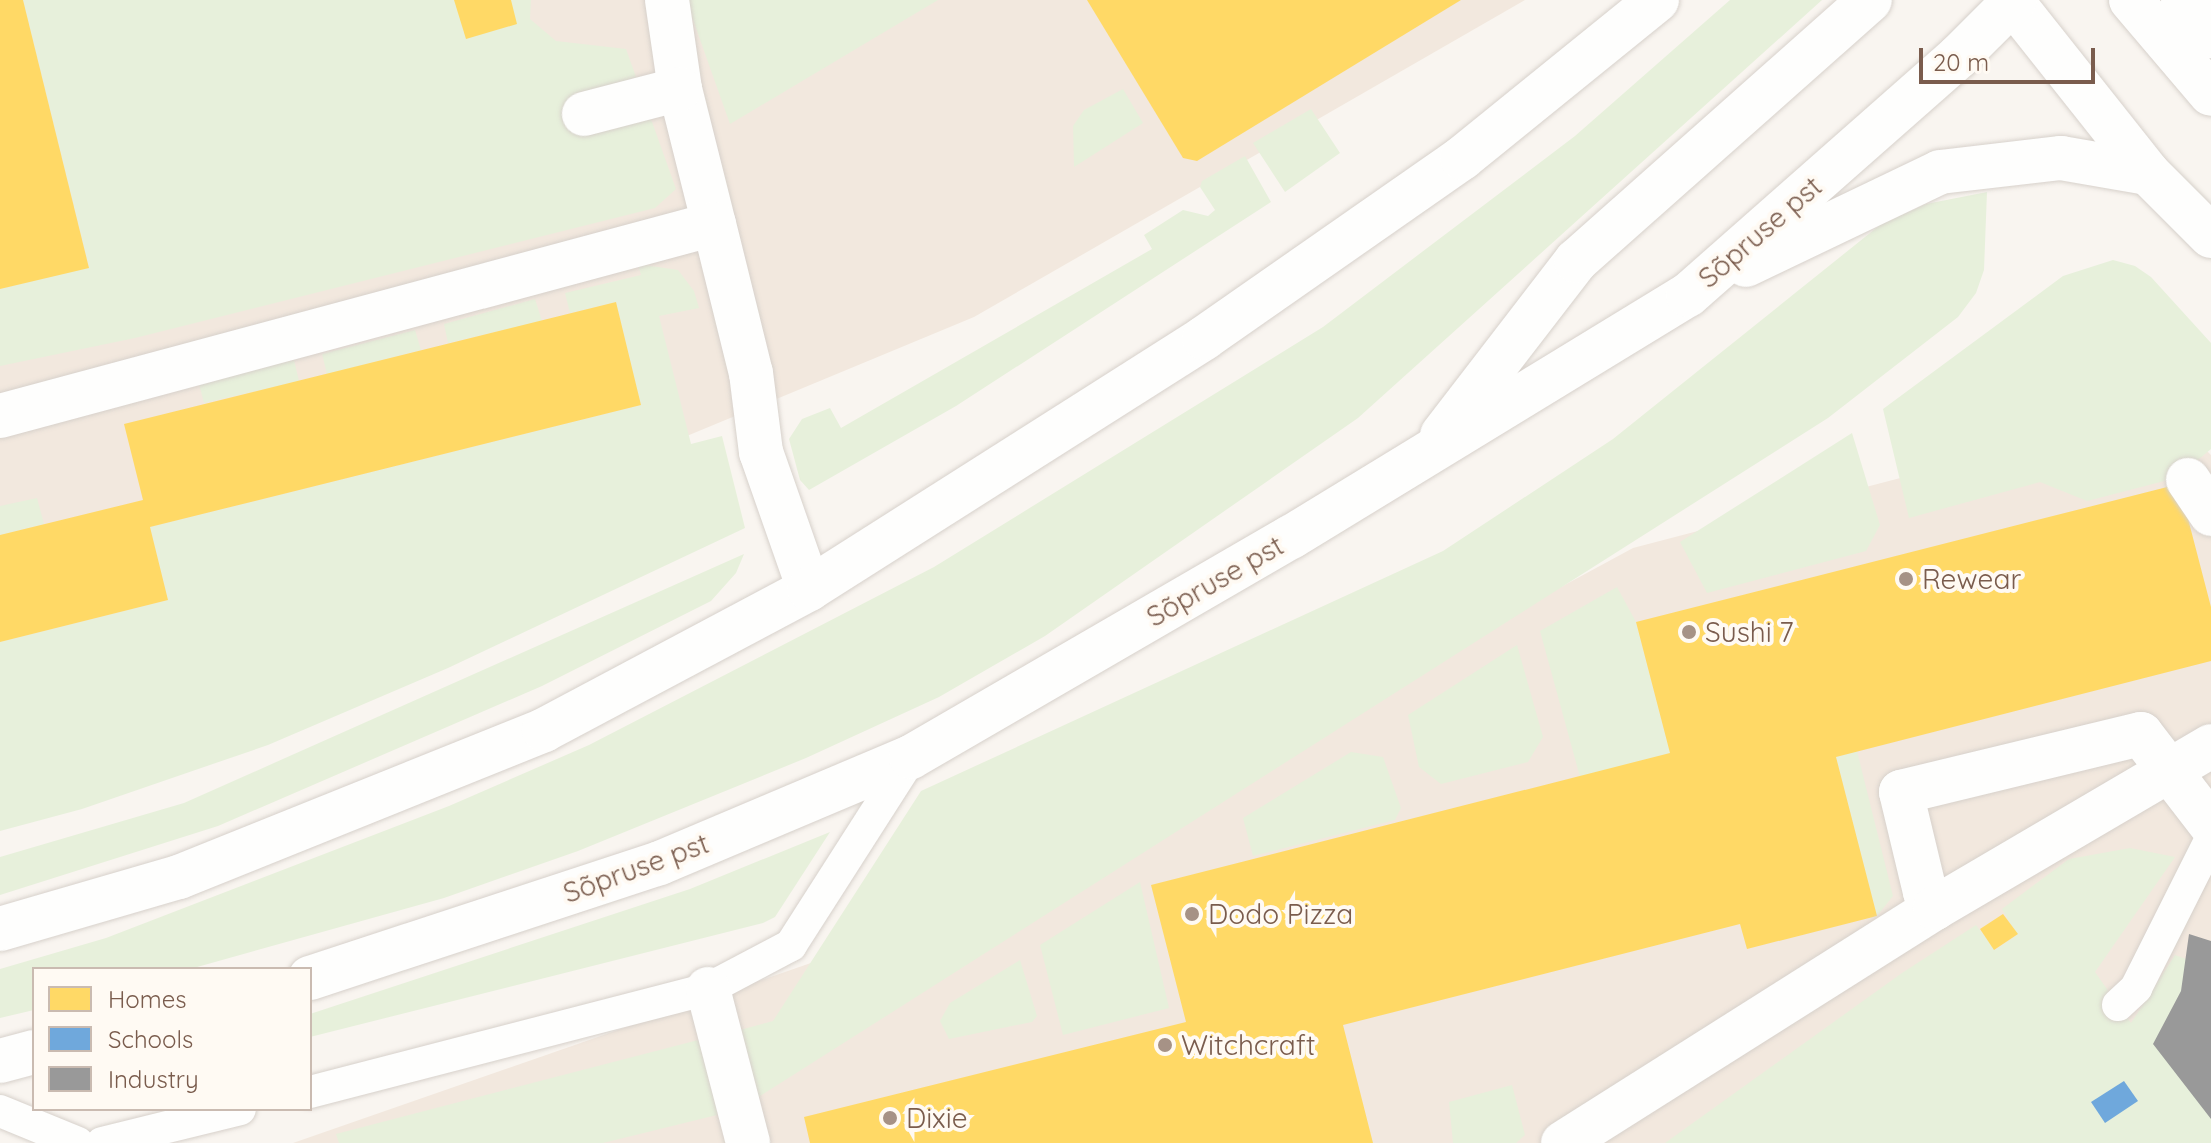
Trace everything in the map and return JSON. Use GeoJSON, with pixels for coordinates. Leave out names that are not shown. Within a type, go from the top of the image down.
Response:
{"type":"FeatureCollection","features":[{"type":"Feature","properties":{"kind":"main road"},"geometry":{"type":"LineString","coordinates":[[667,0],[680,89],[751,373],[761,452],[809,589]]}},
{"type":"Feature","properties":{"kind":"main road"},"geometry":{"type":"LineString","coordinates":[[0,929],[179,877],[544,730],[809,589],[1204,338],[1462,158],[1657,0]]}},
{"type":"Feature","properties":{"kind":"main road"},"geometry":{"type":"LineString","coordinates":[[1426,455],[1576,261],[1870,0]]}},
{"type":"Feature","properties":{"kind":"main road"},"geometry":{"type":"LineString","coordinates":[[2131,0],[2211,94]]}},
{"type":"Feature","properties":{"kind":"main road"},"geometry":{"type":"LineString","coordinates":[[2183,0],[2211,36]]}},
{"type":"Feature","properties":{"kind":"main road"},"geometry":{"type":"LineString","coordinates":[[2022,1],[2064,67],[2148,173],[2211,236]]}},
{"type":"Feature","properties":{"kind":"main road","name":"Sõpruse pst"},"geometry":{"type":"LineString","coordinates":[[312,977],[660,863],[911,757],[1426,455],[1688,295],[2022,1]]}},
{"type":"Feature","properties":{"kind":"main road"},"geometry":{"type":"LineString","coordinates":[[584,114],[680,89]]}},
{"type":"Feature","properties":{"kind":"main road"},"geometry":{"type":"LineString","coordinates":[[1688,295],[1857,208],[1940,172],[2061,158],[2148,173]]}},
{"type":"Feature","properties":{"kind":"main road"},"geometry":{"type":"LineString","coordinates":[[0,416],[714,224]]}},
{"type":"Feature","properties":{"kind":"main road"},"geometry":{"type":"LineString","coordinates":[[1935,908],[1925,892],[1901,792],[2141,734],[2211,825]]}},
{"type":"Feature","properties":{"kind":"main road"},"geometry":{"type":"LineString","coordinates":[[1563,1143],[1935,908],[2167,769],[2211,746]]}},
{"type":"Feature","properties":{"kind":"main road"},"geometry":{"type":"LineString","coordinates":[[708,989],[748,1143]]}},
{"type":"Feature","properties":{"kind":"main road"},"geometry":{"type":"LineString","coordinates":[[0,1061],[32,1053]]}},
{"type":"Feature","properties":{"kind":"lane"},"geometry":{"type":"LineString","coordinates":[[312,1091],[708,989],[791,945],[911,757]]}},
{"type":"Feature","properties":{"kind":"lane"},"geometry":{"type":"LineString","coordinates":[[2118,1005],[2136,988],[2211,839]]}},
{"type":"Feature","properties":{"kind":"lane"},"geometry":{"type":"LineString","coordinates":[[0,1111],[78,1143]]}},
{"type":"Feature","properties":{"kind":"lane"},"geometry":{"type":"LineString","coordinates":[[102,1143],[232,1111]]}},
{"type":"Feature","properties":{"kind":"shaded area"},"geometry":{"type":"Polygon","coordinates":[[[0,0],[1525,0],[974,317],[149,659],[0,706],[0,0]]]}},
{"type":"Feature","properties":{"kind":"shaded area"},"geometry":{"type":"Polygon","coordinates":[[[2164,409],[2211,455],[2211,1143],[293,1143],[963,910],[1633,548],[2164,409]]]}},
{"type":"Feature","properties":{"kind":"green space"},"geometry":{"type":"Polygon","coordinates":[[[23,0],[531,0],[530,19],[556,41],[626,49],[676,189],[655,208],[135,338],[0,366],[0,289],[89,267],[23,0]]]}},
{"type":"Feature","properties":{"kind":"green space"},"geometry":{"type":"Polygon","coordinates":[[[686,0],[938,0],[730,124],[686,0]]]}},
{"type":"Feature","properties":{"kind":"green space"},"geometry":{"type":"Polygon","coordinates":[[[1730,0],[1822,0],[1358,418],[1045,636],[939,697],[806,758],[578,851],[444,898],[197,967],[32,967],[32,1010],[0,1018],[0,969],[106,938],[449,806],[589,745],[934,567],[1323,327],[1575,136],[1730,0]]]}},
{"type":"Feature","properties":{"kind":"green space"},"geometry":{"type":"Polygon","coordinates":[[[1123,89],[1143,123],[1074,167],[1073,126],[1084,110],[1123,89]]]}},
{"type":"Feature","properties":{"kind":"green space"},"geometry":{"type":"Polygon","coordinates":[[[1311,109],[1340,153],[1285,192],[1253,143],[1311,109]]]}},
{"type":"Feature","properties":{"kind":"green space"},"geometry":{"type":"Polygon","coordinates":[[[1245,156],[1271,202],[956,406],[809,490],[800,480],[789,439],[802,419],[830,408],[841,428],[1152,249],[1144,235],[1183,210],[1208,216],[1215,210],[1200,187],[1202,181],[1245,156]]]}},
{"type":"Feature","properties":{"kind":"green space"},"geometry":{"type":"Polygon","coordinates":[[[1987,192],[1984,270],[1976,293],[1958,317],[1828,418],[757,1098],[736,1031],[773,1021],[921,791],[1443,551],[1613,439],[1880,225],[1926,204],[1987,192]]]}},
{"type":"Feature","properties":{"kind":"green space"},"geometry":{"type":"Polygon","coordinates":[[[2113,260],[2135,266],[2151,277],[2211,343],[2211,449],[2176,478],[2087,501],[2040,482],[1909,518],[1883,409],[2063,276],[2113,260]]]}},
{"type":"Feature","properties":{"kind":"green space"},"geometry":{"type":"Polygon","coordinates":[[[638,264],[678,270],[694,291],[699,308],[659,316],[691,444],[722,436],[745,528],[448,668],[268,745],[82,809],[0,831],[0,642],[168,600],[150,527],[641,405],[616,302],[570,313],[565,293],[641,275],[638,264]]]}},
{"type":"Feature","properties":{"kind":"green space"},"geometry":{"type":"Polygon","coordinates":[[[535,299],[542,321],[448,343],[444,324],[535,299]]]}},
{"type":"Feature","properties":{"kind":"green space"},"geometry":{"type":"Polygon","coordinates":[[[415,330],[421,350],[327,374],[322,354],[415,330]]]}},
{"type":"Feature","properties":{"kind":"green space"},"geometry":{"type":"Polygon","coordinates":[[[294,360],[299,381],[204,403],[199,384],[294,360]]]}},
{"type":"Feature","properties":{"kind":"green space"},"geometry":{"type":"Polygon","coordinates":[[[1852,433],[1880,525],[1866,551],[1707,593],[1680,542],[1852,433]]]}},
{"type":"Feature","properties":{"kind":"green space"},"geometry":{"type":"Polygon","coordinates":[[[37,498],[44,524],[0,535],[0,506],[37,498]]]}},
{"type":"Feature","properties":{"kind":"green space"},"geometry":{"type":"Polygon","coordinates":[[[744,554],[736,573],[711,601],[542,686],[218,826],[0,895],[0,857],[184,803],[744,554]]]}},
{"type":"Feature","properties":{"kind":"green space"},"geometry":{"type":"Polygon","coordinates":[[[1617,587],[1636,622],[1670,753],[1580,777],[1540,631],[1617,587]]]}},
{"type":"Feature","properties":{"kind":"green space"},"geometry":{"type":"Polygon","coordinates":[[[1517,645],[1543,737],[1528,762],[1441,784],[1419,767],[1408,715],[1517,645]]]}},
{"type":"Feature","properties":{"kind":"green space"},"geometry":{"type":"Polygon","coordinates":[[[1857,751],[1893,896],[1877,916],[1836,757],[1857,751]]]}},
{"type":"Feature","properties":{"kind":"green space"},"geometry":{"type":"Polygon","coordinates":[[[1351,752],[1383,757],[1401,808],[1395,820],[1253,856],[1243,818],[1351,752]]]}},
{"type":"Feature","properties":{"kind":"green space"},"geometry":{"type":"Polygon","coordinates":[[[830,832],[775,917],[763,923],[312,1036],[312,1013],[690,889],[830,832]]]}},
{"type":"Feature","properties":{"kind":"green space"},"geometry":{"type":"Polygon","coordinates":[[[2130,848],[2175,857],[2095,972],[2131,1023],[2175,955],[2186,959],[2211,942],[2211,1143],[1665,1143],[1902,973],[1976,925],[1995,950],[2017,935],[2002,909],[2069,859],[2130,848]]]}},
{"type":"Feature","properties":{"kind":"green space"},"geometry":{"type":"Polygon","coordinates":[[[1140,882],[1169,1008],[1063,1035],[1040,945],[1140,882]]]}},
{"type":"Feature","properties":{"kind":"green space"},"geometry":{"type":"Polygon","coordinates":[[[1020,960],[1037,1016],[1032,1022],[949,1039],[940,1021],[950,1003],[1020,960]]]}},
{"type":"Feature","properties":{"kind":"green space"},"geometry":{"type":"Polygon","coordinates":[[[706,1038],[725,1113],[603,1143],[339,1143],[336,1134],[706,1038]]]}},
{"type":"Feature","properties":{"kind":"green space"},"geometry":{"type":"Polygon","coordinates":[[[1512,1085],[1525,1135],[1516,1143],[1453,1143],[1449,1102],[1512,1085]]]}},
{"type":"Feature","properties":{"kind":"building: Homes"},"geometry":{"type":"Polygon","coordinates":[[[0,0],[23,0],[89,268],[0,289],[0,0]]]}},
{"type":"Feature","properties":{"kind":"building: Homes"},"geometry":{"type":"Polygon","coordinates":[[[454,0],[511,0],[517,24],[466,39],[454,0]]]}},
{"type":"Feature","properties":{"kind":"building: Homes"},"geometry":{"type":"Polygon","coordinates":[[[1087,0],[1461,0],[1197,161],[1183,158],[1087,0]]]}},
{"type":"Feature","properties":{"kind":"building: Homes"},"geometry":{"type":"Polygon","coordinates":[[[616,302],[641,405],[150,527],[168,600],[0,642],[0,535],[143,500],[124,424],[616,302]]]}},
{"type":"Feature","properties":{"kind":"building: Homes"},"geometry":{"type":"Polygon","coordinates":[[[2179,484],[2211,607],[2211,661],[1836,757],[1877,916],[1747,949],[1740,924],[1343,1025],[1373,1143],[810,1143],[804,1117],[1186,1022],[1151,885],[1670,753],[1636,622],[2179,484]]]}},
{"type":"Feature","properties":{"kind":"building: Homes"},"geometry":{"type":"Polygon","coordinates":[[[2003,914],[2018,934],[1994,950],[1980,929],[2003,914]]]}},
{"type":"Feature","properties":{"kind":"building: Schools"},"geometry":{"type":"Polygon","coordinates":[[[2124,1081],[2138,1101],[2105,1123],[2091,1102],[2124,1081]]]}},
{"type":"Feature","properties":{"kind":"building: Industry"},"geometry":{"type":"Polygon","coordinates":[[[2189,934],[2211,941],[2211,1119],[2153,1044],[2181,991],[2189,934]]]}},
{"type":"Feature","properties":{"kind":"place","name":"Rewear"},"geometry":{"type":"Point","coordinates":[1906,579]}},
{"type":"Feature","properties":{"kind":"place","name":"Sushi 7"},"geometry":{"type":"Point","coordinates":[1689,632]}},
{"type":"Feature","properties":{"kind":"place","name":"Dodo Pizza"},"geometry":{"type":"Point","coordinates":[1192,914]}},
{"type":"Feature","properties":{"kind":"place","name":"Witchcraft"},"geometry":{"type":"Point","coordinates":[1165,1045]}},
{"type":"Feature","properties":{"kind":"place","name":"Dixie"},"geometry":{"type":"Point","coordinates":[890,1118]}}]}
